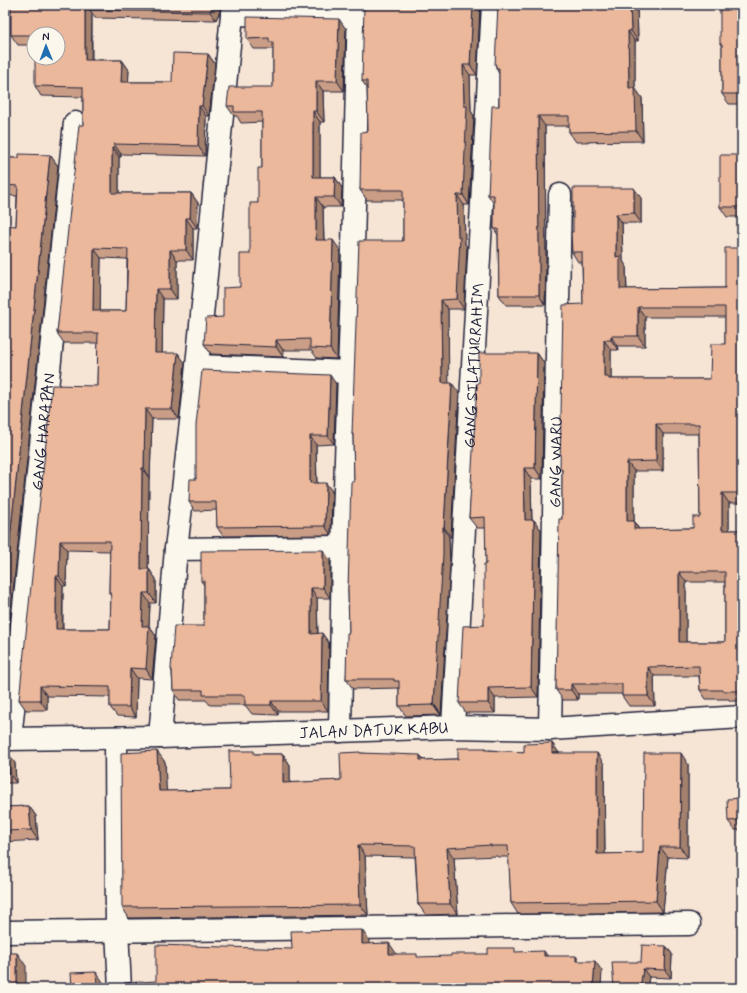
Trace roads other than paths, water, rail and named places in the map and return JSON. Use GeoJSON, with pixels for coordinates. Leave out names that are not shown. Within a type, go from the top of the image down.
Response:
{"type":"FeatureCollection","features":[{"type":"Feature","properties":{"kind":"street","name":"GANG SILATURRAHIM"},"geometry":{"type":"LineString","coordinates":[[453,727],[493,5]]}},
{"type":"Feature","properties":{"kind":"street"},"geometry":{"type":"LineString","coordinates":[[160,737],[176,549],[197,366],[233,10],[359,11],[352,287],[343,547],[340,731]]}},
{"type":"Feature","properties":{"kind":"street","name":"GANG HARAPAN"},"geometry":{"type":"LineString","coordinates":[[7,739],[74,123]]}},
{"type":"Feature","properties":{"kind":"street","name":"GANG WARU"},"geometry":{"type":"LineString","coordinates":[[550,729],[560,195]]}},
{"type":"Feature","properties":{"kind":"street"},"geometry":{"type":"LineString","coordinates":[[197,366],[349,372]]}},
{"type":"Feature","properties":{"kind":"street"},"geometry":{"type":"LineString","coordinates":[[176,549],[343,547]]}},
{"type":"Feature","properties":{"kind":"street","name":"JALAN DATUK KABU"},"geometry":{"type":"LineString","coordinates":[[7,739],[160,737],[453,727],[550,729],[742,717]]}},
{"type":"Feature","properties":{"kind":"street"},"geometry":{"type":"LineString","coordinates":[[116,738],[117,930],[120,988]]}},
{"type":"Feature","properties":{"kind":"street"},"geometry":{"type":"LineString","coordinates":[[5,932],[690,924]]}}]}
